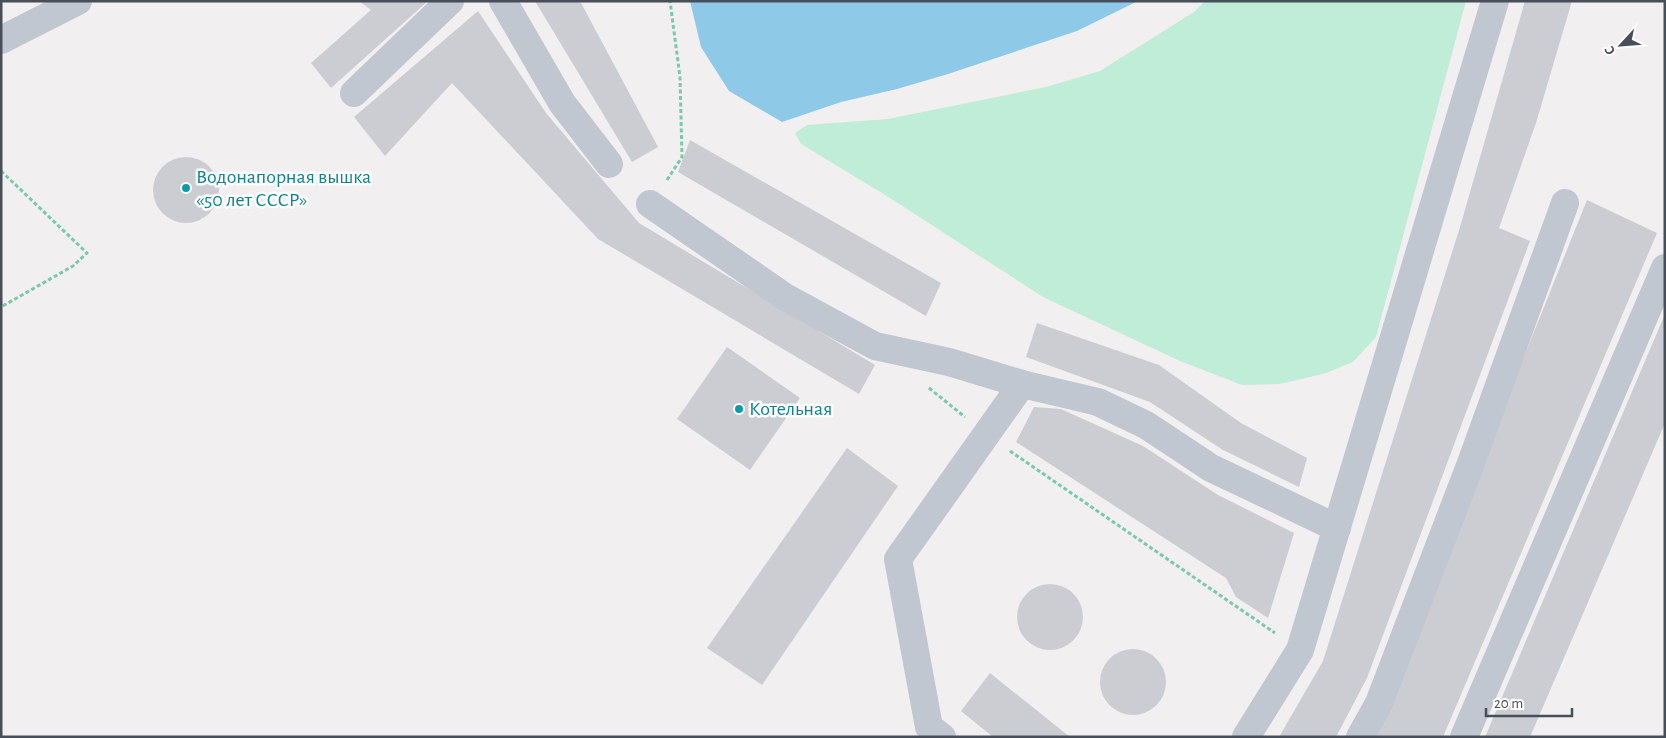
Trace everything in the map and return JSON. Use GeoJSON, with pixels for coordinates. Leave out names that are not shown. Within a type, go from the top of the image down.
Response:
{"type":"FeatureCollection","features":[{"type":"Feature","properties":{"kind":"street"},"geometry":{"type":"LineString","coordinates":[[1,40],[78,1]]}},
{"type":"Feature","properties":{"kind":"street"},"geometry":{"type":"LineString","coordinates":[[354,93],[450,1]]}},
{"type":"Feature","properties":{"kind":"street"},"geometry":{"type":"LineString","coordinates":[[503,1],[562,103],[609,164]]}},
{"type":"Feature","properties":{"kind":"street"},"geometry":{"type":"LineString","coordinates":[[1246,737],[1300,650],[1495,1]]}},
{"type":"Feature","properties":{"kind":"street"},"geometry":{"type":"LineString","coordinates":[[1360,737],[1379,703],[1450,518],[1565,203]]}},
{"type":"Feature","properties":{"kind":"street"},"geometry":{"type":"LineString","coordinates":[[650,204],[785,297],[875,346],[949,362],[1022,384],[1098,402],[1146,425],[1211,468],[1337,528]]}},
{"type":"Feature","properties":{"kind":"street"},"geometry":{"type":"LineString","coordinates":[[1464,737],[1665,268]]}},
{"type":"Feature","properties":{"kind":"street"},"geometry":{"type":"LineString","coordinates":[[942,737],[929,727],[898,559],[1022,384]]}},
{"type":"Feature","properties":{"kind":"path"},"geometry":{"type":"LineString","coordinates":[[650,204],[682,157],[680,77],[670,1]]}},
{"type":"Feature","properties":{"kind":"path"},"geometry":{"type":"LineString","coordinates":[[1,171],[87,253],[73,266],[1,307]]}},
{"type":"Feature","properties":{"kind":"path"},"geometry":{"type":"LineString","coordinates":[[927,387],[986,434],[1300,650]]}},
{"type":"Feature","properties":{"kind":"green space"},"geometry":{"type":"Polygon","coordinates":[[[1205,1],[1466,1],[1376,337],[1353,362],[1326,373],[1280,384],[1242,385],[1180,361],[1043,297],[887,196],[801,144],[795,133],[807,125],[888,119],[1046,87],[1100,71],[1194,12],[1205,1]]]}},
{"type":"Feature","properties":{"kind":"water"},"geometry":{"type":"Polygon","coordinates":[[[690,1],[1138,1],[1077,31],[948,74],[897,89],[841,102],[782,122],[729,91],[701,47],[690,1]]]}},
{"type":"Feature","properties":{"kind":"building"},"geometry":{"type":"Polygon","coordinates":[[[359,1],[428,1],[331,88],[311,63],[371,10],[359,1]]]}},
{"type":"Feature","properties":{"kind":"building"},"geometry":{"type":"Polygon","coordinates":[[[535,1],[580,1],[658,147],[632,162],[535,1]]]}},
{"type":"Feature","properties":{"kind":"building"},"geometry":{"type":"Polygon","coordinates":[[[1525,1],[1572,1],[1536,123],[1499,228],[1530,241],[1367,678],[1336,737],[1279,737],[1323,661],[1460,227],[1525,1]]]}},
{"type":"Feature","properties":{"kind":"building"},"geometry":{"type":"Polygon","coordinates":[[[478,11],[546,113],[639,223],[875,365],[859,394],[598,239],[452,83],[385,156],[354,117],[478,11]]]}},
{"type":"Feature","properties":{"kind":"building"},"geometry":{"type":"Polygon","coordinates":[[[690,140],[941,283],[926,316],[678,172],[690,140]]]}},
{"type":"Feature","properties":{"kind":"building","name":"Водонапорная вышка «50 лет СССР»"},"geometry":{"type":"Polygon","coordinates":[[[186,157],[198,160],[209,167],[216,178],[219,190],[216,202],[209,213],[198,220],[186,223],[174,220],[163,213],[156,202],[153,190],[156,178],[163,167],[174,160],[186,157]]]}},
{"type":"Feature","properties":{"kind":"building"},"geometry":{"type":"Polygon","coordinates":[[[1587,200],[1657,233],[1443,737],[1371,737],[1587,200]]]}},
{"type":"Feature","properties":{"kind":"building"},"geometry":{"type":"Polygon","coordinates":[[[1665,314],[1665,423],[1530,737],[1485,737],[1665,314]]]}},
{"type":"Feature","properties":{"kind":"building"},"geometry":{"type":"Polygon","coordinates":[[[1037,323],[1159,365],[1241,423],[1307,458],[1299,487],[1223,450],[1150,402],[1026,357],[1037,323]]]}},
{"type":"Feature","properties":{"kind":"building","name":"Котельная"},"geometry":{"type":"Polygon","coordinates":[[[727,347],[800,398],[750,470],[677,419],[727,347]]]}},
{"type":"Feature","properties":{"kind":"building"},"geometry":{"type":"Polygon","coordinates":[[[1034,407],[1061,409],[1143,446],[1218,495],[1294,533],[1268,618],[1236,597],[1226,578],[1016,442],[1034,407]]]}},
{"type":"Feature","properties":{"kind":"building"},"geometry":{"type":"Polygon","coordinates":[[[847,448],[898,486],[762,685],[707,648],[847,448]]]}},
{"type":"Feature","properties":{"kind":"building"},"geometry":{"type":"Polygon","coordinates":[[[1050,584],[1063,587],[1073,594],[1080,604],[1083,617],[1080,630],[1073,640],[1063,647],[1050,650],[1037,647],[1027,640],[1020,630],[1017,617],[1020,604],[1027,594],[1037,587],[1050,584]]]}},
{"type":"Feature","properties":{"kind":"building"},"geometry":{"type":"Polygon","coordinates":[[[1133,649],[1146,652],[1156,659],[1163,669],[1166,682],[1163,695],[1156,705],[1146,712],[1133,715],[1120,712],[1110,705],[1103,695],[1100,682],[1103,669],[1110,659],[1120,652],[1133,649]]]}},
{"type":"Feature","properties":{"kind":"building"},"geometry":{"type":"Polygon","coordinates":[[[990,673],[1070,737],[993,737],[961,711],[990,673]]]}},
{"type":"Feature","properties":{"kind":"place","name":"Водонапорная вышка «50 лет СССР»"},"geometry":{"type":"Point","coordinates":[186,188]}},
{"type":"Feature","properties":{"kind":"place","name":"Котельная"},"geometry":{"type":"Point","coordinates":[739,409]}}]}
